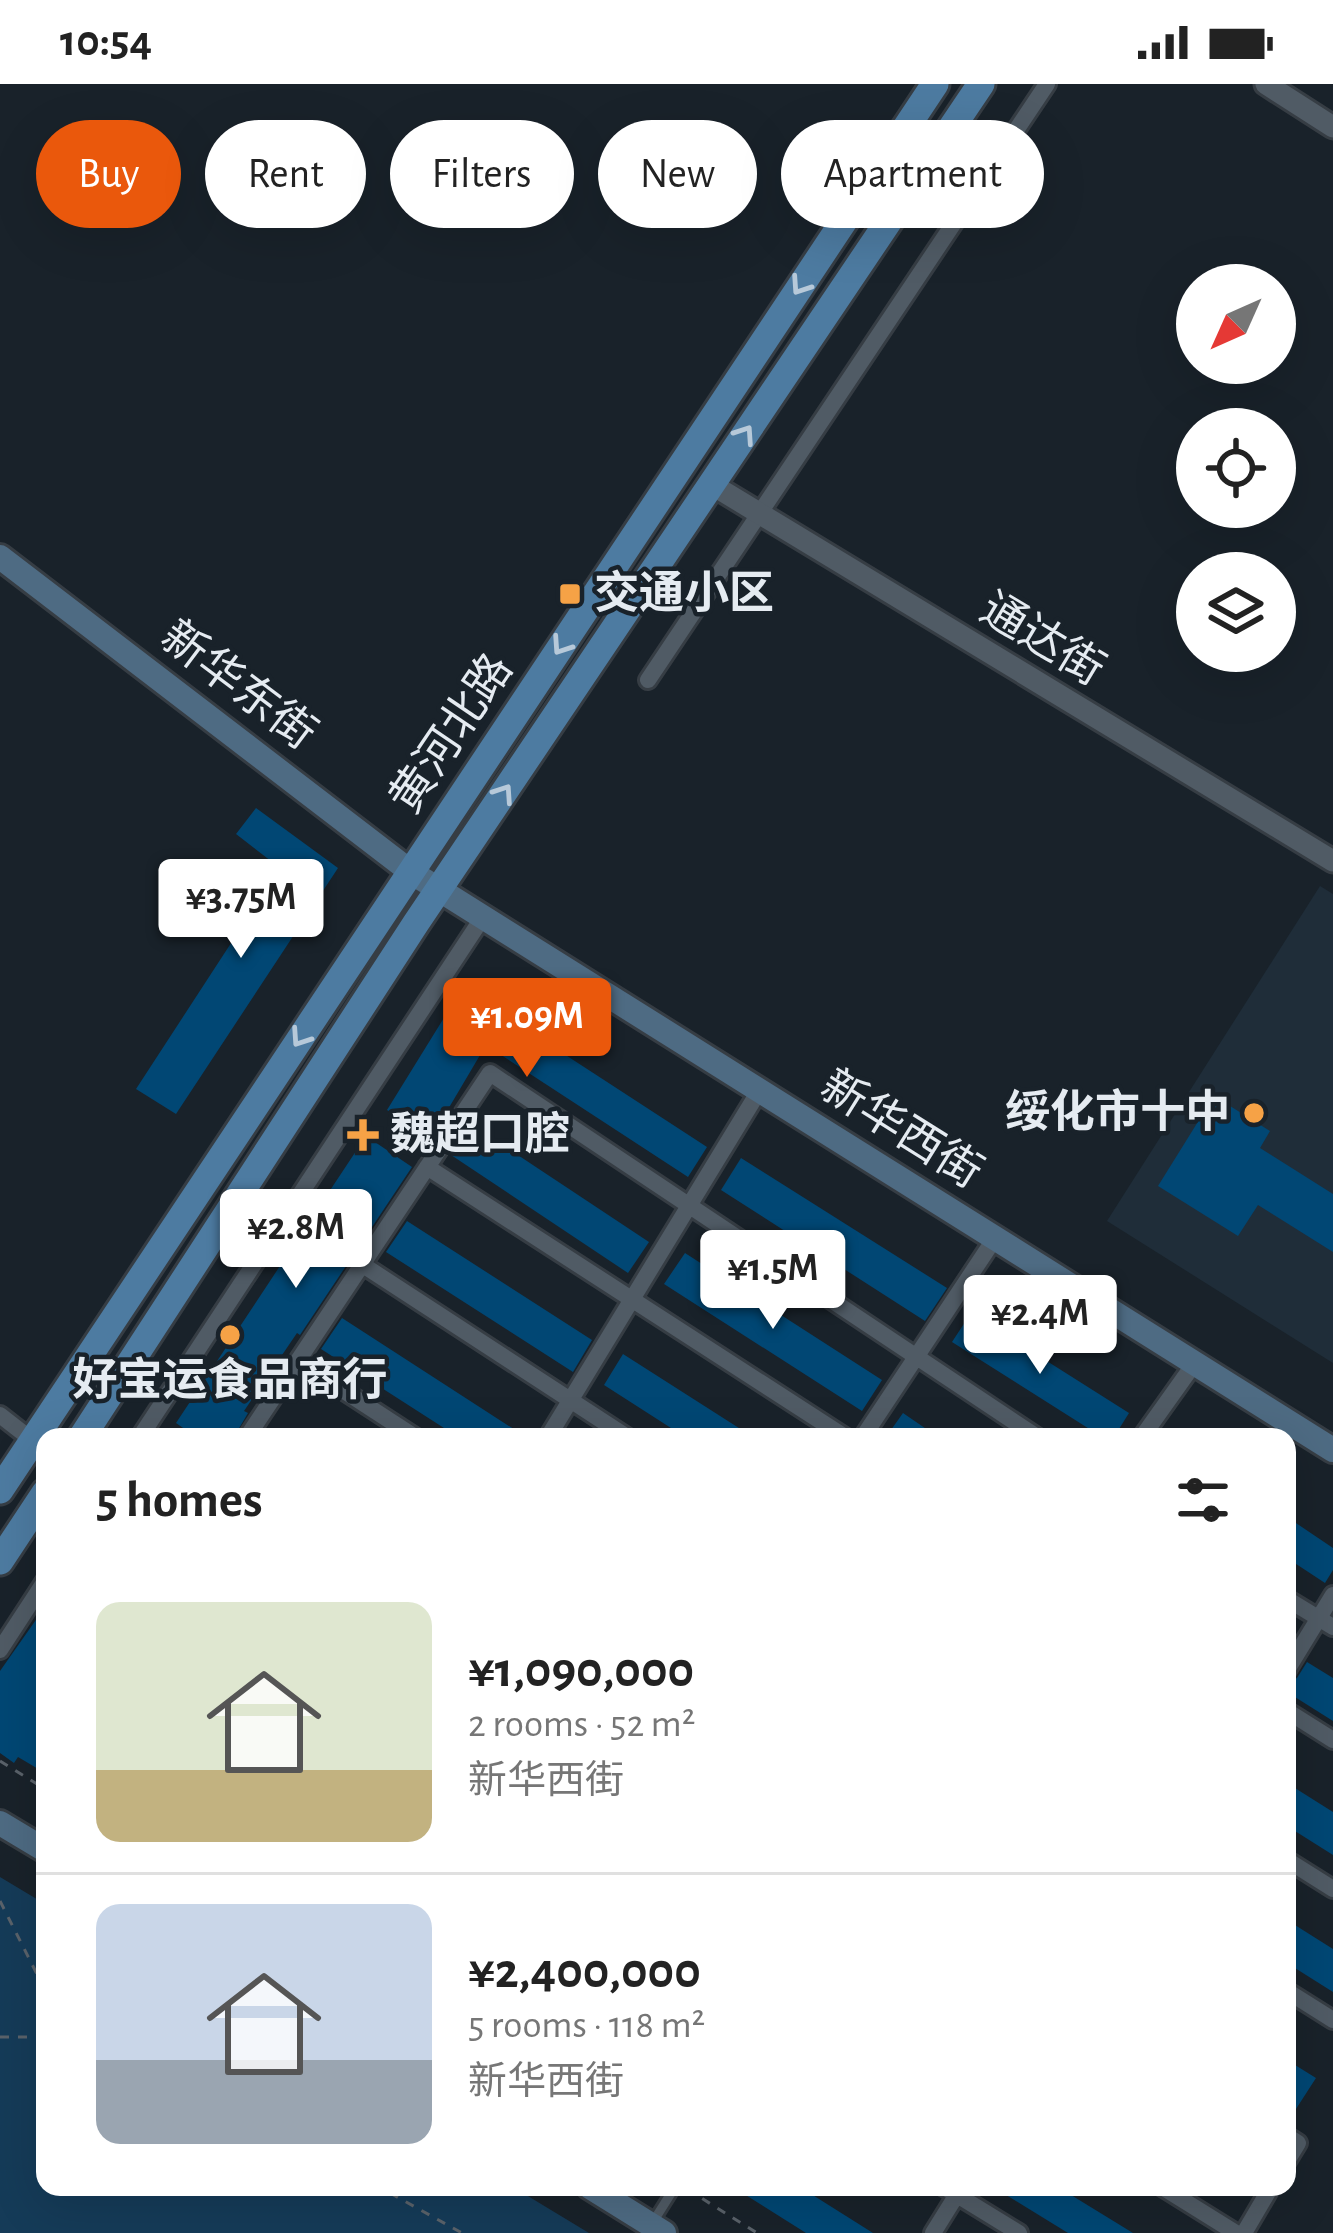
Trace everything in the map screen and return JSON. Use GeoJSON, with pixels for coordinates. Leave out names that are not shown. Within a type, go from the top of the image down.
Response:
{"type":"FeatureCollection","features":[{"type":"Feature","properties":{"kind":"main road","name":"黄河北路"},"geometry":{"type":"LineString","coordinates":[[88,1428],[426,881],[934,84]]}},
{"type":"Feature","properties":{"kind":"main road","name":"黄河北路"},"geometry":{"type":"LineString","coordinates":[[40,1428],[711,484],[981,84]]}},
{"type":"Feature","properties":{"kind":"main road","name":"新华东街"},"geometry":{"type":"LineString","coordinates":[[0,557],[426,881]]}},
{"type":"Feature","properties":{"kind":"main road","name":"新华西街"},"geometry":{"type":"LineString","coordinates":[[426,881],[1333,1450]]}},
{"type":"Feature","properties":{"kind":"main road","name":"黄河北路"},"geometry":{"type":"LineString","coordinates":[[0,1490],[36,1434]]}},
{"type":"Feature","properties":{"kind":"main road"},"geometry":{"type":"LineString","coordinates":[[0,1561],[36,1507]]}},
{"type":"Feature","properties":{"kind":"main road"},"geometry":{"type":"LineString","coordinates":[[0,1823],[36,1845]]}},
{"type":"Feature","properties":{"kind":"main road"},"geometry":{"type":"LineString","coordinates":[[604,2196],[657,2229]]}},
{"type":"Feature","properties":{"kind":"street"},"geometry":{"type":"LineString","coordinates":[[648,680],[1048,84]]}},
{"type":"Feature","properties":{"kind":"street"},"geometry":{"type":"LineString","coordinates":[[1267,84],[1333,127]]}},
{"type":"Feature","properties":{"kind":"street","name":"通达街"},"geometry":{"type":"LineString","coordinates":[[711,484],[1333,861]]}},
{"type":"Feature","properties":{"kind":"street"},"geometry":{"type":"LineString","coordinates":[[146,1428],[483,917]]}},
{"type":"Feature","properties":{"kind":"street"},"geometry":{"type":"LineString","coordinates":[[254,1428],[490,1073],[1024,1428]]}},
{"type":"Feature","properties":{"kind":"street"},"geometry":{"type":"LineString","coordinates":[[554,1428],[759,1091]]}},
{"type":"Feature","properties":{"kind":"street"},"geometry":{"type":"LineString","coordinates":[[427,1167],[831,1428]]}},
{"type":"Feature","properties":{"kind":"street"},"geometry":{"type":"LineString","coordinates":[[869,1428],[995,1238]]}},
{"type":"Feature","properties":{"kind":"street"},"geometry":{"type":"LineString","coordinates":[[362,1265],[613,1428]]}},
{"type":"Feature","properties":{"kind":"street"},"geometry":{"type":"LineString","coordinates":[[298,1361],[401,1428]]}},
{"type":"Feature","properties":{"kind":"street"},"geometry":{"type":"LineString","coordinates":[[1148,1428],[1194,1364]]}},
{"type":"Feature","properties":{"kind":"street"},"geometry":{"type":"LineString","coordinates":[[0,1415],[32,1440]]}},
{"type":"Feature","properties":{"kind":"street"},"geometry":{"type":"LineString","coordinates":[[0,1650],[36,1595]]}},
{"type":"Feature","properties":{"kind":"street"},"geometry":{"type":"LineString","coordinates":[[1296,1659],[1326,1623],[1333,1595]]}},
{"type":"Feature","properties":{"kind":"street"},"geometry":{"type":"LineString","coordinates":[[1296,1605],[1326,1623]]}},
{"type":"Feature","properties":{"kind":"street"},"geometry":{"type":"LineString","coordinates":[[1296,1717],[1333,1740]]}},
{"type":"Feature","properties":{"kind":"street"},"geometry":{"type":"LineString","coordinates":[[1296,1865],[1333,1888]]}},
{"type":"Feature","properties":{"kind":"street"},"geometry":{"type":"LineString","coordinates":[[1296,1997],[1333,2020]]}},
{"type":"Feature","properties":{"kind":"street"},"geometry":{"type":"LineString","coordinates":[[932,2233],[951,2196]]}},
{"type":"Feature","properties":{"kind":"street"},"geometry":{"type":"LineString","coordinates":[[963,2196],[1019,2233]]}},
{"type":"Feature","properties":{"kind":"street"},"geometry":{"type":"LineString","coordinates":[[1177,2196],[1240,2233],[1265,2196]]}},
{"type":"Feature","properties":{"kind":"lane"},"geometry":{"type":"LineString","coordinates":[[657,2229],[674,2196]]}},
{"type":"Feature","properties":{"kind":"path"},"geometry":{"type":"LineString","coordinates":[[0,1761],[36,1784]]}},
{"type":"Feature","properties":{"kind":"path"},"geometry":{"type":"LineString","coordinates":[[0,1901],[36,1972]]}},
{"type":"Feature","properties":{"kind":"path"},"geometry":{"type":"LineString","coordinates":[[0,2037],[36,2037]]}},
{"type":"Feature","properties":{"kind":"path"},"geometry":{"type":"LineString","coordinates":[[395,2196],[462,2233]]}},
{"type":"Feature","properties":{"kind":"path"},"geometry":{"type":"LineString","coordinates":[[694,2196],[757,2233]]}},
{"type":"Feature","properties":{"kind":"shaded area","name":"绥化市十中"},"geometry":{"type":"Polygon","coordinates":[[[1320,886],[1333,894],[1333,1363],[1107,1221],[1320,886]]]}},
{"type":"Feature","properties":{"kind":"shaded area"},"geometry":{"type":"Polygon","coordinates":[[[0,1877],[36,1899],[36,2196],[528,2196],[589,2233],[0,2233],[0,1877]]]}},
{"type":"Feature","properties":{"kind":"building"},"geometry":{"type":"Polygon","coordinates":[[[256,808],[338,868],[176,1114],[136,1089],[280,868],[236,834],[256,808]]]}},
{"type":"Feature","properties":{"kind":"building"},"geometry":{"type":"Polygon","coordinates":[[[485,993],[509,1008],[504,1015],[707,1147],[688,1177],[486,1045],[431,1138],[387,1110],[455,1000],[485,993]]]}},
{"type":"Feature","properties":{"kind":"building"},"geometry":{"type":"Polygon","coordinates":[[[1214,1096],[1270,1131],[1260,1148],[1333,1194],[1333,1252],[1258,1205],[1238,1236],[1158,1186],[1214,1096]]]}},
{"type":"Feature","properties":{"kind":"building"},"geometry":{"type":"Polygon","coordinates":[[[471,1124],[649,1242],[628,1273],[451,1155],[471,1124]]]}},
{"type":"Feature","properties":{"kind":"building"},"geometry":{"type":"Polygon","coordinates":[[[366,1136],[412,1167],[244,1411],[248,1413],[239,1428],[183,1428],[176,1423],[366,1136]]]}},
{"type":"Feature","properties":{"kind":"building"},"geometry":{"type":"Polygon","coordinates":[[[741,1158],[947,1288],[925,1321],[721,1190],[741,1158]]]}},
{"type":"Feature","properties":{"kind":"building"},"geometry":{"type":"Polygon","coordinates":[[[407,1221],[592,1340],[573,1372],[386,1252],[407,1221]]]}},
{"type":"Feature","properties":{"kind":"building"},"geometry":{"type":"Polygon","coordinates":[[[685,1253],[882,1380],[862,1411],[664,1284],[685,1253]]]}},
{"type":"Feature","properties":{"kind":"building"},"geometry":{"type":"Polygon","coordinates":[[[971,1313],[1129,1413],[1120,1428],[1088,1428],[952,1342],[971,1313]]]}},
{"type":"Feature","properties":{"kind":"building"},"geometry":{"type":"Polygon","coordinates":[[[342,1318],[512,1428],[444,1428],[321,1349],[342,1318]]]}},
{"type":"Feature","properties":{"kind":"building"},"geometry":{"type":"Polygon","coordinates":[[[623,1354],[739,1428],[671,1428],[604,1385],[623,1354]]]}},
{"type":"Feature","properties":{"kind":"building"},"geometry":{"type":"Polygon","coordinates":[[[903,1413],[925,1428],[892,1428],[903,1413]]]}},
{"type":"Feature","properties":{"kind":"building"},"geometry":{"type":"Polygon","coordinates":[[[1296,1523],[1333,1548],[1333,1570],[1325,1583],[1296,1564],[1296,1523]]]}},
{"type":"Feature","properties":{"kind":"building"},"geometry":{"type":"Polygon","coordinates":[[[36,1620],[36,1768],[18,1757],[14,1763],[0,1753],[0,1671],[36,1620]]]}},
{"type":"Feature","properties":{"kind":"building"},"geometry":{"type":"Polygon","coordinates":[[[1307,1662],[1333,1678],[1333,1721],[1296,1698],[1297,1678],[1307,1662]]]}},
{"type":"Feature","properties":{"kind":"building"},"geometry":{"type":"Polygon","coordinates":[[[1296,1789],[1333,1812],[1333,1855],[1296,1832],[1296,1789]]]}},
{"type":"Feature","properties":{"kind":"building"},"geometry":{"type":"Polygon","coordinates":[[[1296,1926],[1333,1949],[1333,1992],[1296,1969],[1296,1926]]]}},
{"type":"Feature","properties":{"kind":"building"},"geometry":{"type":"Polygon","coordinates":[[[1296,2066],[1316,2078],[1296,2109],[1296,2066]]]}},
{"type":"Feature","properties":{"kind":"building"},"geometry":{"type":"Polygon","coordinates":[[[747,2196],[814,2196],[873,2233],[806,2233],[747,2196]]]}},
{"type":"Feature","properties":{"kind":"building"},"geometry":{"type":"Polygon","coordinates":[[[1008,2196],[1073,2196],[1133,2233],[1068,2233],[1008,2196]]]}},
{"type":"Feature","properties":{"kind":"place","name":"交通小区"},"geometry":{"type":"Point","coordinates":[570,594]}},
{"type":"Feature","properties":{"kind":"place","name":"绥化市十中"},"geometry":{"type":"Point","coordinates":[1254,1113]}},
{"type":"Feature","properties":{"kind":"place","name":"魏超口腔"},"geometry":{"type":"Point","coordinates":[363,1135]}},
{"type":"Feature","properties":{"kind":"place","name":"好宝运食品商行"},"geometry":{"type":"Point","coordinates":[230,1335]}}]}
